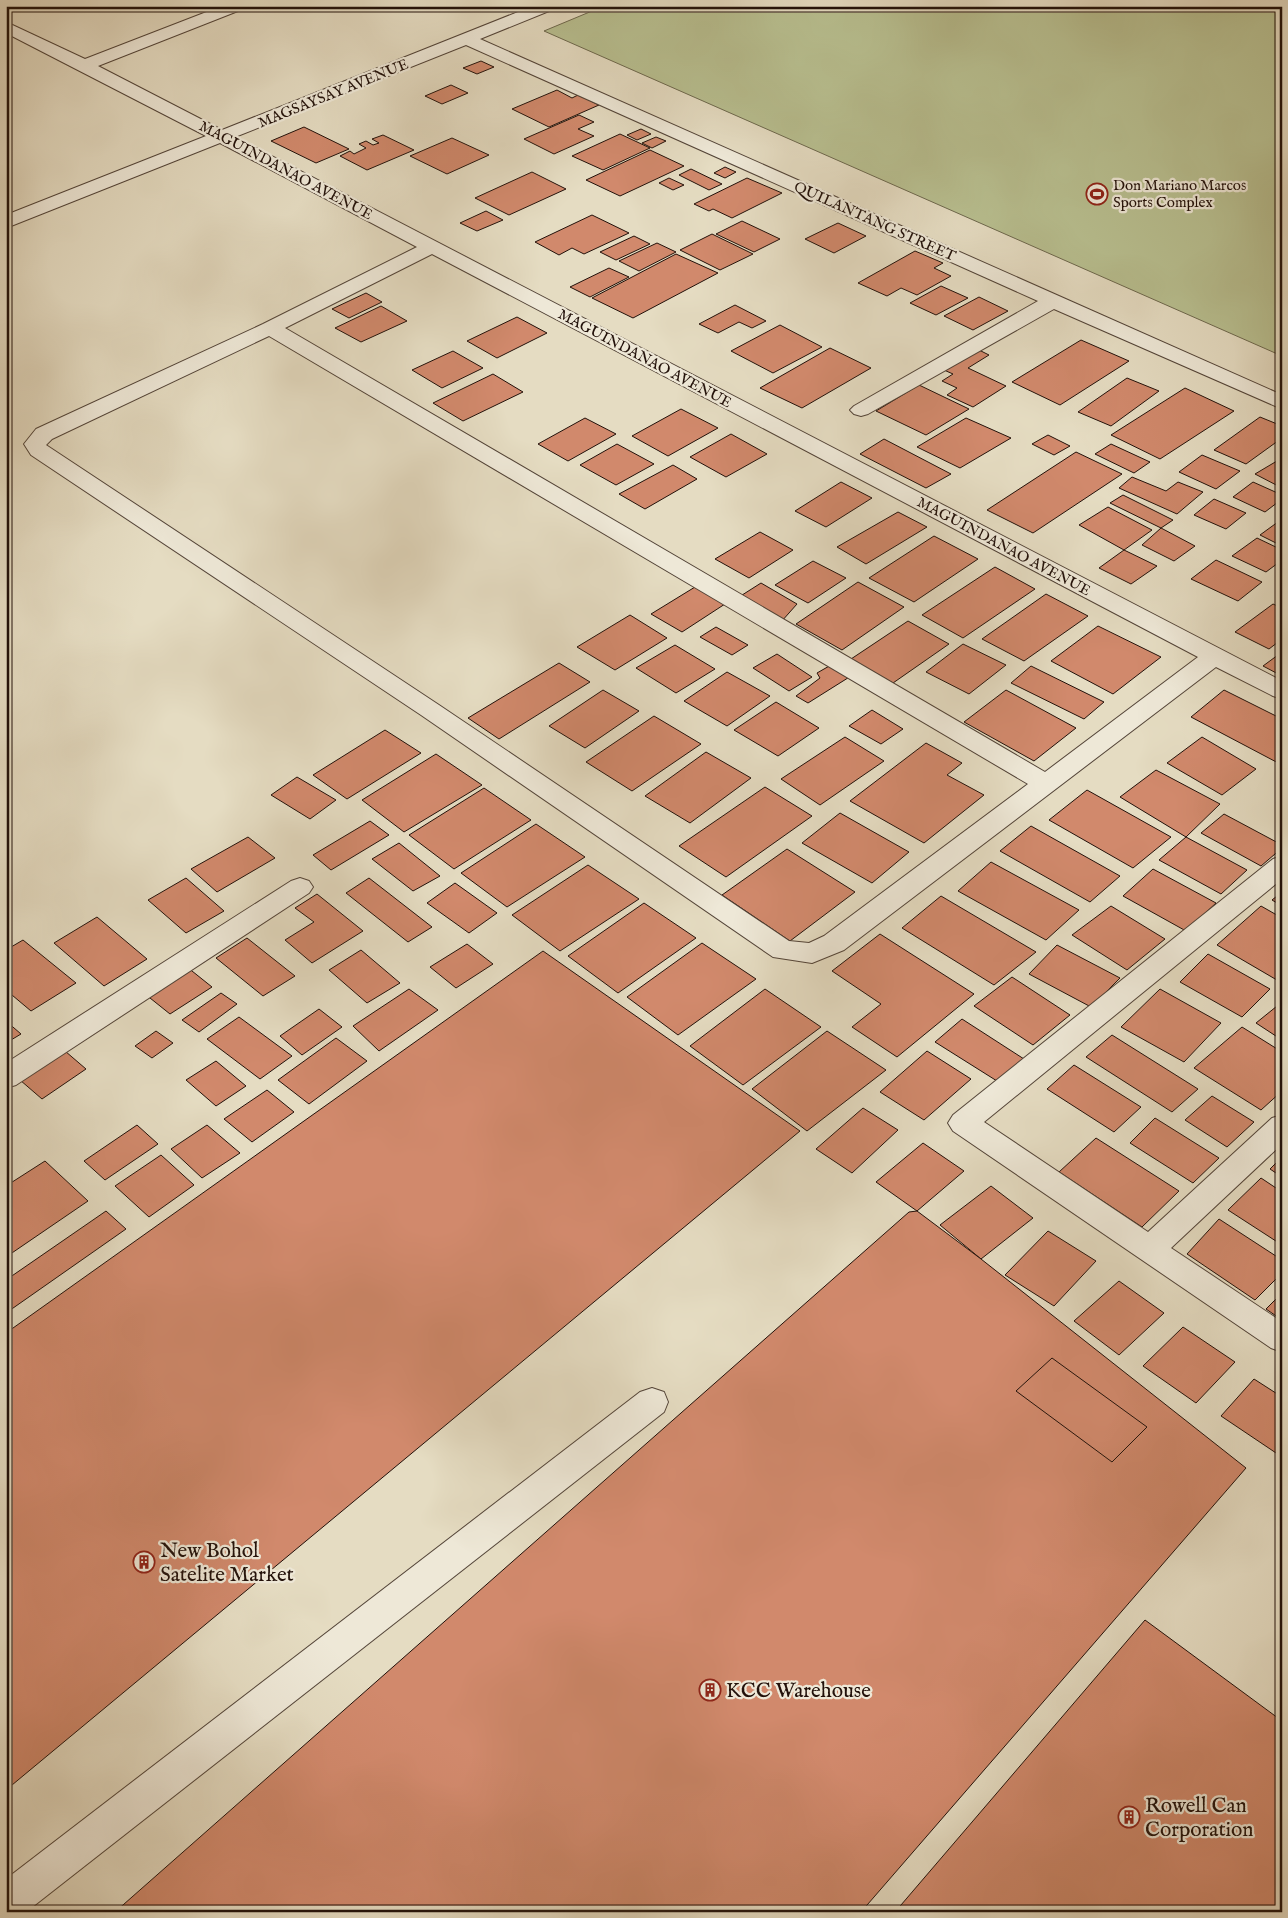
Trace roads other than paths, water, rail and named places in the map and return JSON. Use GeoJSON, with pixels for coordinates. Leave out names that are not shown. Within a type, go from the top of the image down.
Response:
{"type":"FeatureCollection","features":[{"type":"Feature","properties":{"kind":"street"},"geometry":{"type":"LineString","coordinates":[[84,65],[237,6]]}},
{"type":"Feature","properties":{"kind":"street","name":"MAGSAYSAY AVENUE"},"geometry":{"type":"LineString","coordinates":[[6,222],[548,6]]}},
{"type":"Feature","properties":{"kind":"street","name":"MAGUINDANAO AVENUE"},"geometry":{"type":"LineString","coordinates":[[6,27],[84,65],[1282,691]]}},
{"type":"Feature","properties":{"kind":"street","name":"QUILANTANG STREET"},"geometry":{"type":"LineString","coordinates":[[467,39],[1282,403]]}},
{"type":"Feature","properties":{"kind":"street"},"geometry":{"type":"LineString","coordinates":[[432,247],[270,328],[44,434],[35,444],[47,455],[430,710],[783,950],[812,953],[834,943],[1215,656]]}},
{"type":"Feature","properties":{"kind":"street"},"geometry":{"type":"LineString","coordinates":[[861,410],[1053,301]]}},
{"type":"Feature","properties":{"kind":"street"},"geometry":{"type":"LineString","coordinates":[[270,328],[1046,784]]}},
{"type":"Feature","properties":{"kind":"street"},"geometry":{"type":"LineString","coordinates":[[1282,865],[963,1123],[1282,1339]]}},
{"type":"Feature","properties":{"kind":"street"},"geometry":{"type":"LineString","coordinates":[[6,1077],[300,887]]}},
{"type":"Feature","properties":{"kind":"street"},"geometry":{"type":"LineString","coordinates":[[1150,1249],[1282,1126]]}},
{"type":"Feature","properties":{"kind":"street"},"geometry":{"type":"LineString","coordinates":[[6,1903],[652,1402]]}},
{"type":"Feature","properties":{"kind":"place","name":"Don Mariano Marcos Sports Complex"},"geometry":{"type":"Point","coordinates":[1097,194]}},
{"type":"Feature","properties":{"kind":"place","name":"New Bohol Satelite Market"},"geometry":{"type":"Point","coordinates":[144,1562]}},
{"type":"Feature","properties":{"kind":"place","name":"KCC Warehouse"},"geometry":{"type":"Point","coordinates":[710,1690]}},
{"type":"Feature","properties":{"kind":"place","name":"Rowell Can Corporation"},"geometry":{"type":"Point","coordinates":[1129,1817]}}]}
